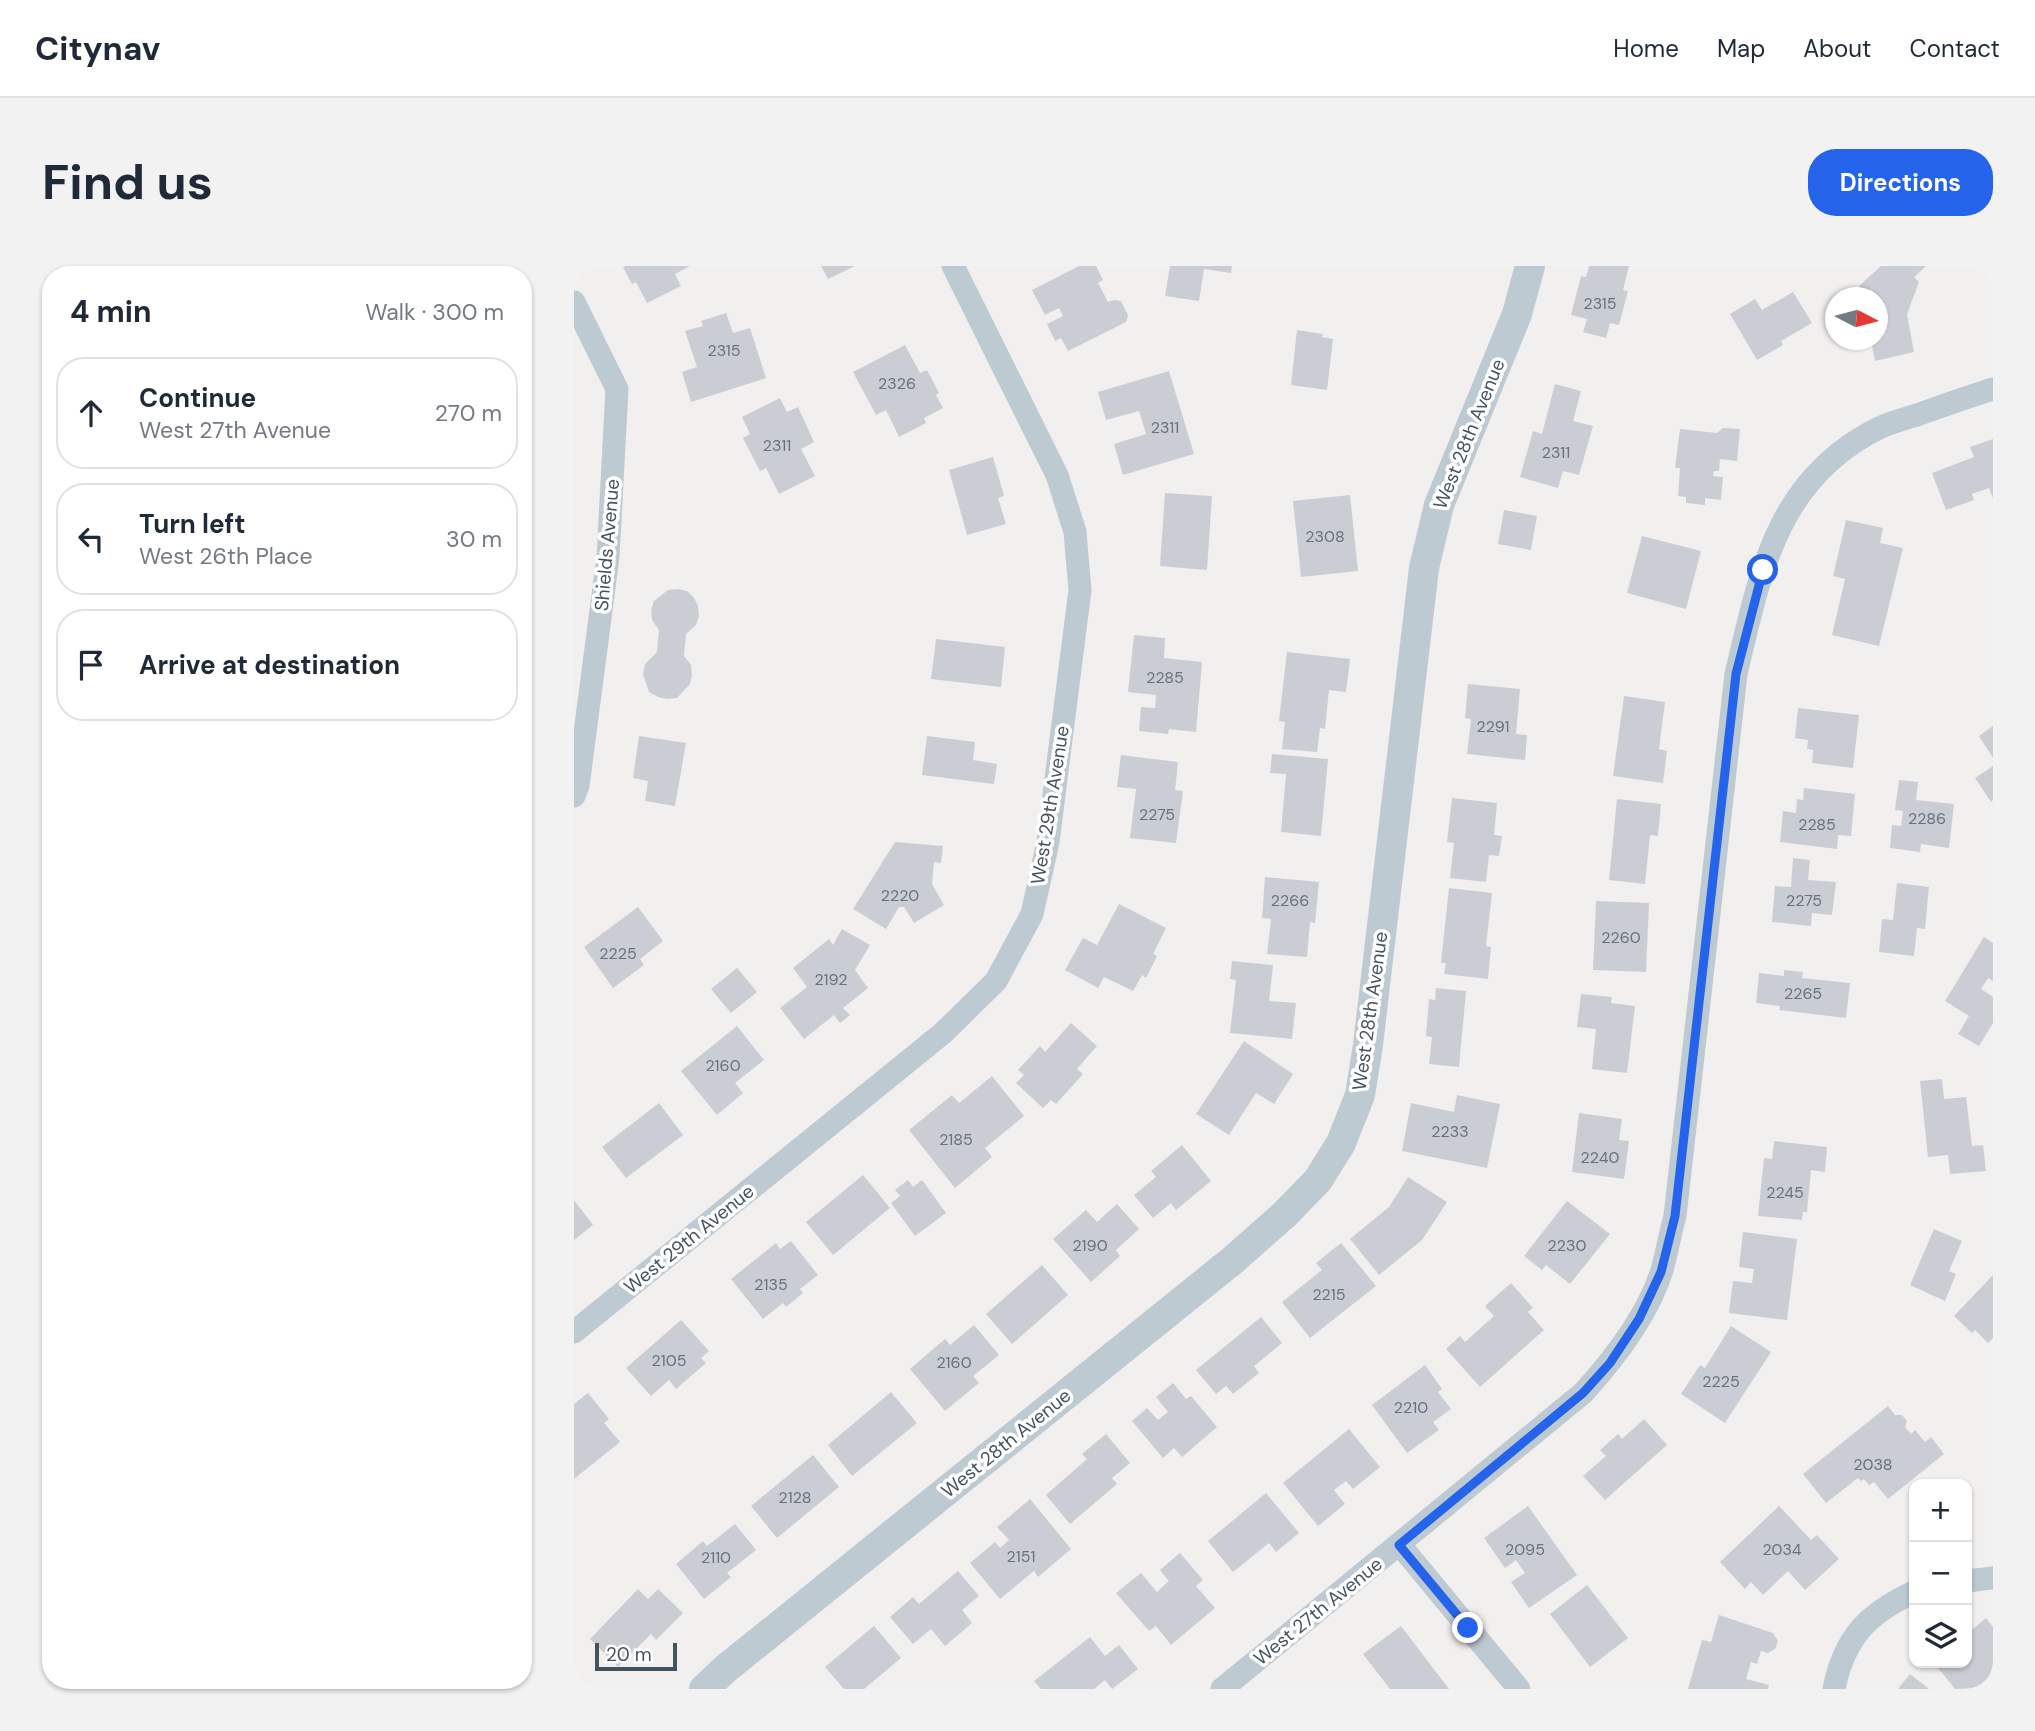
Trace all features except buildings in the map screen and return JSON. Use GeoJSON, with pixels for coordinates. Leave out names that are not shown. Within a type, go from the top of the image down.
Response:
{"type":"FeatureCollection","features":[{"type":"Feature","properties":{"kind":"street","name":"West 29th Avenue"},"geometry":{"type":"LineString","coordinates":[[574,1332],[943,1033],[996,981],[1032,914],[1048,842],[1080,590],[1075,532],[1057,475],[953,266]]}},
{"type":"Feature","properties":{"kind":"street","name":"West 28th Avenue"},"geometry":{"type":"LineString","coordinates":[[704,1689],[735,1661],[1233,1260],[1285,1214],[1318,1180],[1341,1143],[1360,1095],[1368,1045],[1424,568],[1439,505],[1517,314],[1530,266]]}},
{"type":"Feature","properties":{"kind":"street","name":"Shields Avenue"},"geometry":{"type":"LineString","coordinates":[[574,302],[617,389],[608,557],[578,786],[574,796]]}},
{"type":"Feature","properties":{"kind":"street","name":"West 27th Avenue"},"geometry":{"type":"LineString","coordinates":[[1222,1689],[1583,1393],[1610,1363],[1632,1330],[1661,1272],[1675,1216],[1736,674],[1756,592],[1779,527],[1803,487],[1836,454],[1878,428],[1993,389]]}},
{"type":"Feature","properties":{"kind":"street"},"geometry":{"type":"LineString","coordinates":[[1399,1545],[1519,1689]]}},
{"type":"Feature","properties":{"kind":"street"},"geometry":{"type":"LineString","coordinates":[[1972,1580],[1993,1578]]}},
{"type":"Feature","properties":{"kind":"street"},"geometry":{"type":"LineString","coordinates":[[1834,1689],[1838,1667],[1860,1628],[1888,1604],[1909,1594]]}},
{"type":"Feature","properties":{"kind":"route"},"geometry":{"type":"LineString","coordinates":[[1468,1628],[1399,1545],[1583,1393],[1610,1363],[1625,1341],[1639,1319],[1661,1272],[1675,1216],[1736,674],[1763,570]]}}]}
